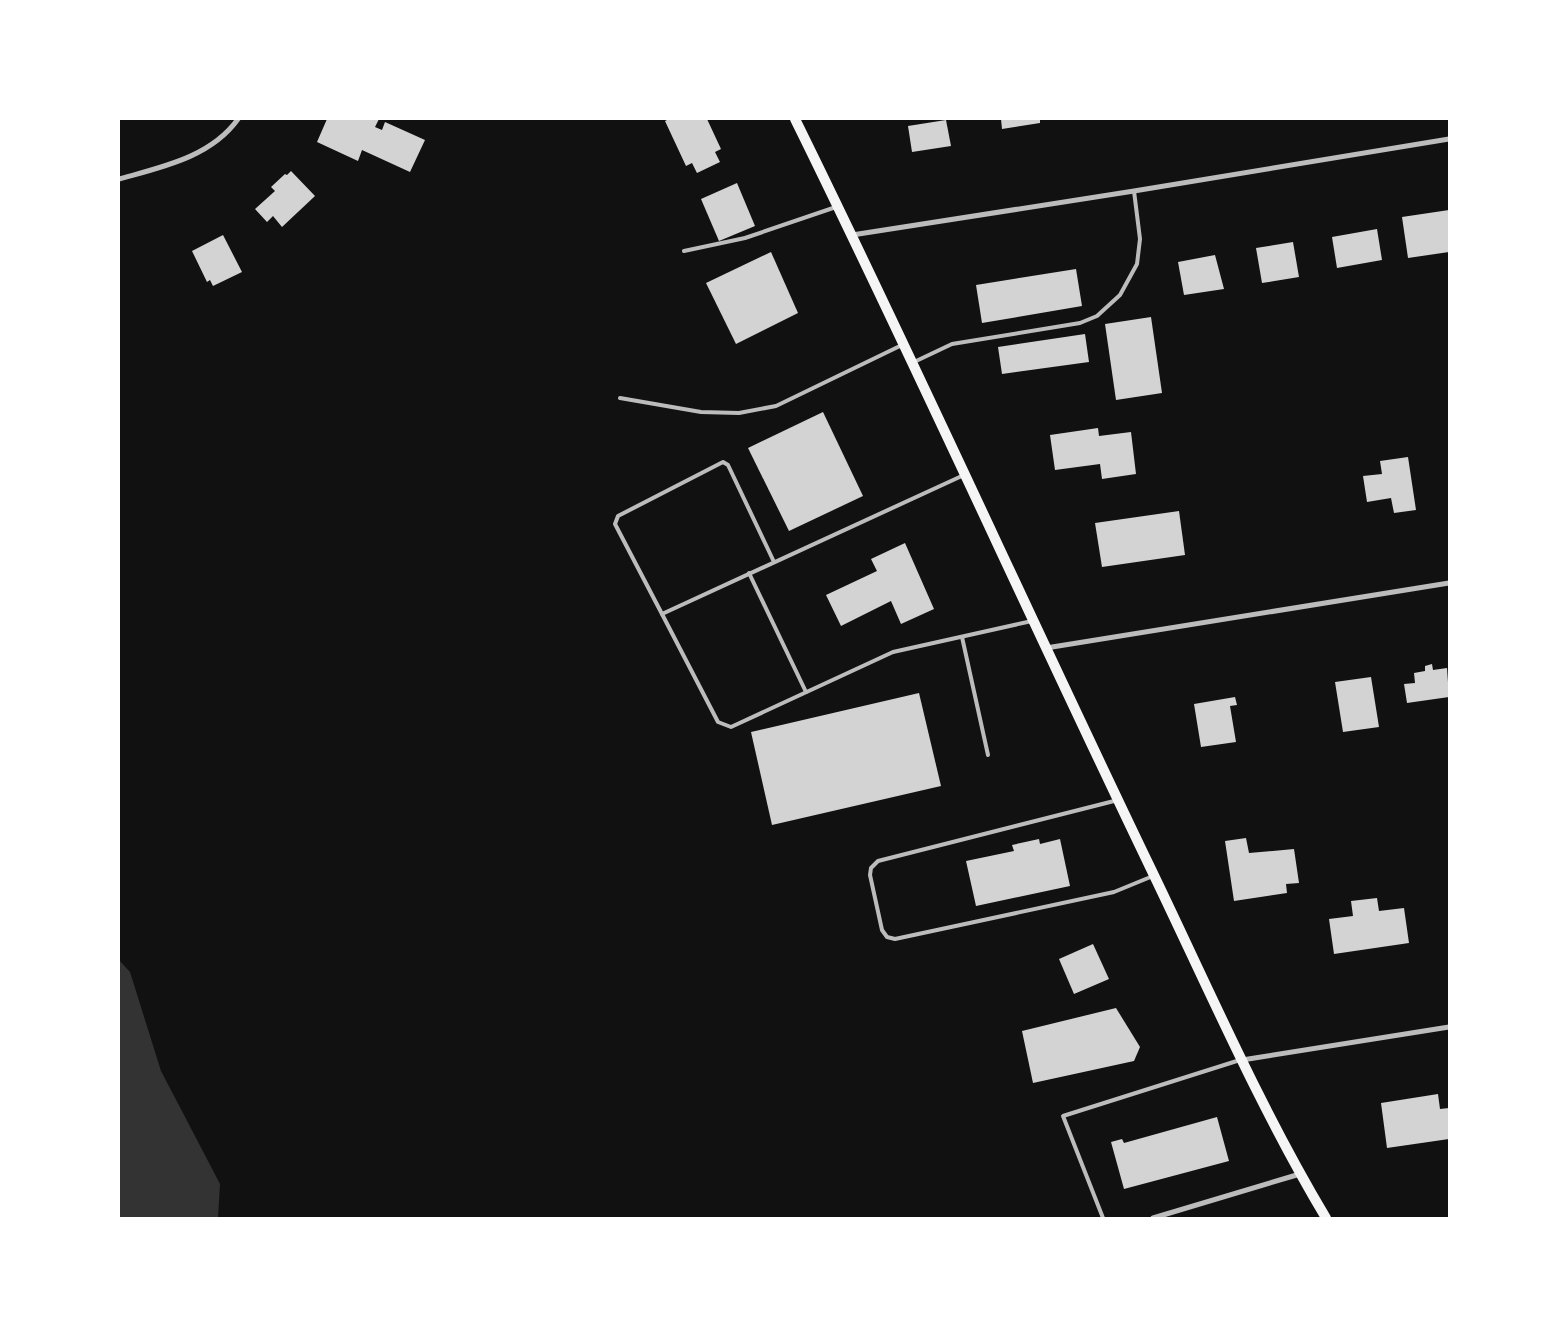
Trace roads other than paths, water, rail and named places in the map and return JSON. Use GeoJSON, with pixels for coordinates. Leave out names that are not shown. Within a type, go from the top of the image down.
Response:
{"type":"FeatureCollection","features":[{"type":"Feature","properties":{"kind":"main road"},"geometry":{"type":"LineString","coordinates":[[795,119],[852,235],[1032,621],[1242,1060],[1300,1174],[1326,1218]]}},
{"type":"Feature","properties":{"kind":"street"},"geometry":{"type":"LineString","coordinates":[[119,179],[163,167],[203,151],[231,128],[238,119]]}},
{"type":"Feature","properties":{"kind":"street"},"geometry":{"type":"LineString","coordinates":[[852,235],[1449,139]]}},
{"type":"Feature","properties":{"kind":"street"},"geometry":{"type":"LineString","coordinates":[[1045,648],[1449,583]]}},
{"type":"Feature","properties":{"kind":"street"},"geometry":{"type":"LineString","coordinates":[[1242,1060],[1449,1027]]}},
{"type":"Feature","properties":{"kind":"street"},"geometry":{"type":"LineString","coordinates":[[1153,1218],[1300,1174]]}},
{"type":"Feature","properties":{"kind":"lane"},"geometry":{"type":"LineString","coordinates":[[912,363],[952,344],[1080,323],[1097,316],[1120,295],[1137,264],[1140,238],[1134,191]]}},
{"type":"Feature","properties":{"kind":"lane"},"geometry":{"type":"LineString","coordinates":[[684,251],[746,238],[838,207]]}},
{"type":"Feature","properties":{"kind":"lane"},"geometry":{"type":"LineString","coordinates":[[620,398],[701,412],[739,413],[776,406],[903,345]]}},
{"type":"Feature","properties":{"kind":"lane"},"geometry":{"type":"LineString","coordinates":[[774,562],[728,465],[723,462],[618,516],[615,524],[718,722],[730,727],[894,652],[1032,621]]}},
{"type":"Feature","properties":{"kind":"lane"},"geometry":{"type":"LineString","coordinates":[[662,614],[964,475]]}},
{"type":"Feature","properties":{"kind":"lane"},"geometry":{"type":"LineString","coordinates":[[749,573],[806,692]]}},
{"type":"Feature","properties":{"kind":"lane"},"geometry":{"type":"LineString","coordinates":[[962,637],[988,755]]}},
{"type":"Feature","properties":{"kind":"lane"},"geometry":{"type":"LineString","coordinates":[[1118,800],[878,861],[872,868],[870,875],[882,930],[888,936],[895,939],[1114,892],[1154,876]]}},
{"type":"Feature","properties":{"kind":"lane"},"geometry":{"type":"LineString","coordinates":[[1103,1218],[1063,1116],[1242,1060]]}}]}
